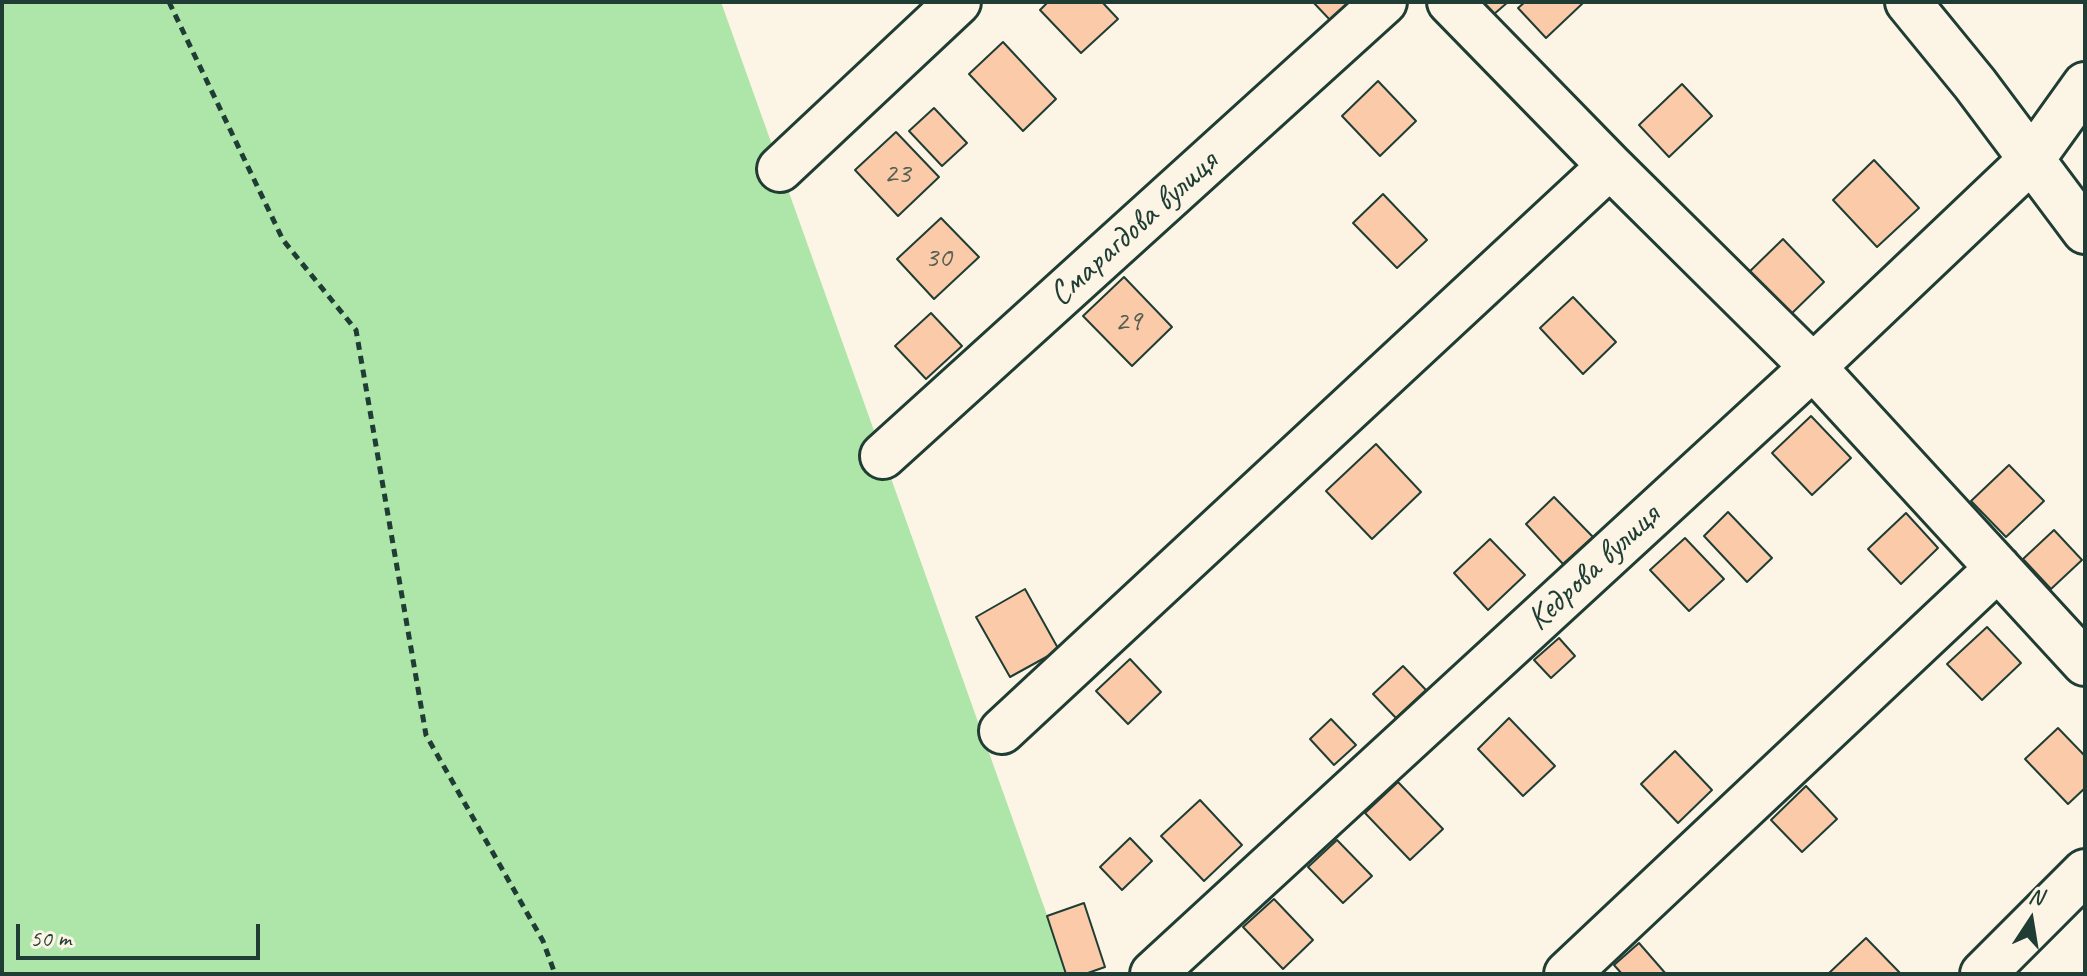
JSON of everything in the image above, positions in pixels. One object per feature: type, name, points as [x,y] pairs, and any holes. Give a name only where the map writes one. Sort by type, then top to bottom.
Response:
[{"type":"street","points":[[780,169],[958,2]]},
{"type":"street","name":"Смарагдова вулиця","points":[[883,456],[1384,2]]},
{"type":"street","points":[[1450,2],[1813,367],[2085,663]]},
{"type":"street","points":[[1908,2],[1943,43],[2085,231]]},
{"type":"street","name":"Кедрова вулиця","points":[[1153,974],[1813,367],[2032,159],[2085,85]]},
{"type":"street","points":[[1002,731],[1610,166]]},
{"type":"street","points":[[1567,974],[1998,568]]},
{"type":"street","points":[[1983,974],[2085,872]]},
{"type":"path","points":[[169,2],[283,240],[356,330],[426,735],[543,941],[555,974]]},
{"type":"green space","points":[[2,2],[721,2],[1068,974],[2,974]]},
{"type":"building","points":[[1048,2],[1102,2],[1118,19],[1081,53],[1040,10]]},
{"type":"building","points":[[1313,2],[1351,2],[1331,21]]},
{"type":"building","points":[[1481,2],[1508,2],[1493,15]]},
{"type":"building","points":[[1525,2],[1583,3],[1546,38],[1518,8]]},
{"type":"building","points":[[1003,42],[1056,99],[1023,131],[969,74]]},
{"type":"building","points":[[1378,81],[1416,121],[1380,156],[1342,116]]},
{"type":"building","points":[[1682,84],[1712,116],[1669,157],[1639,125]]},
{"type":"building","points":[[934,108],[967,143],[942,166],[909,131]]},
{"type":"building","points":[[896,132],[939,177],[898,216],[855,170]]},
{"type":"building","points":[[1874,160],[1919,208],[1877,247],[1833,200]]},
{"type":"building","points":[[1383,194],[1427,240],[1397,268],[1353,223]]},
{"type":"building","points":[[941,218],[979,257],[934,299],[897,259]]},
{"type":"building","points":[[1783,239],[1824,282],[1786,319],[1745,276]]},
{"type":"building","points":[[1124,277],[1172,327],[1132,366],[1083,316]]},
{"type":"building","points":[[1573,297],[1616,342],[1583,374],[1540,328]]},
{"type":"building","points":[[931,313],[962,346],[926,379],[895,346]]},
{"type":"building","points":[[1811,416],[1851,458],[1812,495],[1772,453]]},
{"type":"building","points":[[1376,444],[1421,492],[1372,539],[1326,491]]},
{"type":"building","points":[[2009,465],[2044,501],[2006,537],[1971,501]]},
{"type":"building","points":[[1554,497],[1593,537],[1563,564],[1526,524]]},
{"type":"building","points":[[1728,512],[1772,558],[1747,582],[1704,536]]},
{"type":"building","points":[[1906,513],[1938,548],[1901,584],[1868,549]]},
{"type":"building","points":[[2054,530],[2082,560],[2051,589],[2023,559]]},
{"type":"building","points":[[1685,538],[1724,579],[1689,611],[1650,570]]},
{"type":"building","points":[[1490,539],[1525,575],[1488,610],[1454,573]]},
{"type":"building","points":[[1025,589],[1059,650],[1010,677],[976,617]]},
{"type":"building","points":[[1987,627],[2021,663],[1982,700],[1947,664]]},
{"type":"building","points":[[1559,638],[1575,656],[1551,678],[1534,660]]},
{"type":"building","points":[[1130,659],[1161,692],[1128,724],[1096,691]]},
{"type":"building","points":[[1403,666],[1426,690],[1396,718],[1373,694]]},
{"type":"building","points":[[1509,718],[1555,766],[1523,796],[1478,749]]},
{"type":"building","points":[[1331,719],[1356,745],[1334,765],[1310,739]]},
{"type":"building","points":[[2058,728],[2085,756],[2085,788],[2068,804],[2025,759]]},
{"type":"building","points":[[1675,751],[1712,790],[1678,823],[1641,784]]},
{"type":"building","points":[[1398,782],[1443,829],[1410,860],[1365,813]]},
{"type":"building","points":[[1806,786],[1837,819],[1802,852],[1771,820]]},
{"type":"building","points":[[1200,800],[1242,845],[1204,881],[1161,836]]},
{"type":"building","points":[[1130,838],[1152,861],[1122,890],[1100,867]]},
{"type":"building","points":[[1337,840],[1372,876],[1343,903],[1308,867]]},
{"type":"building","points":[[1274,899],[1313,940],[1283,969],[1243,927]]},
{"type":"building","points":[[1084,903],[1105,967],[1085,974],[1066,974],[1047,916]]},
{"type":"building","points":[[1866,938],[1901,974],[1828,974]]},
{"type":"building","points":[[1639,943],[1666,974],[1622,974],[1614,965]]}]
